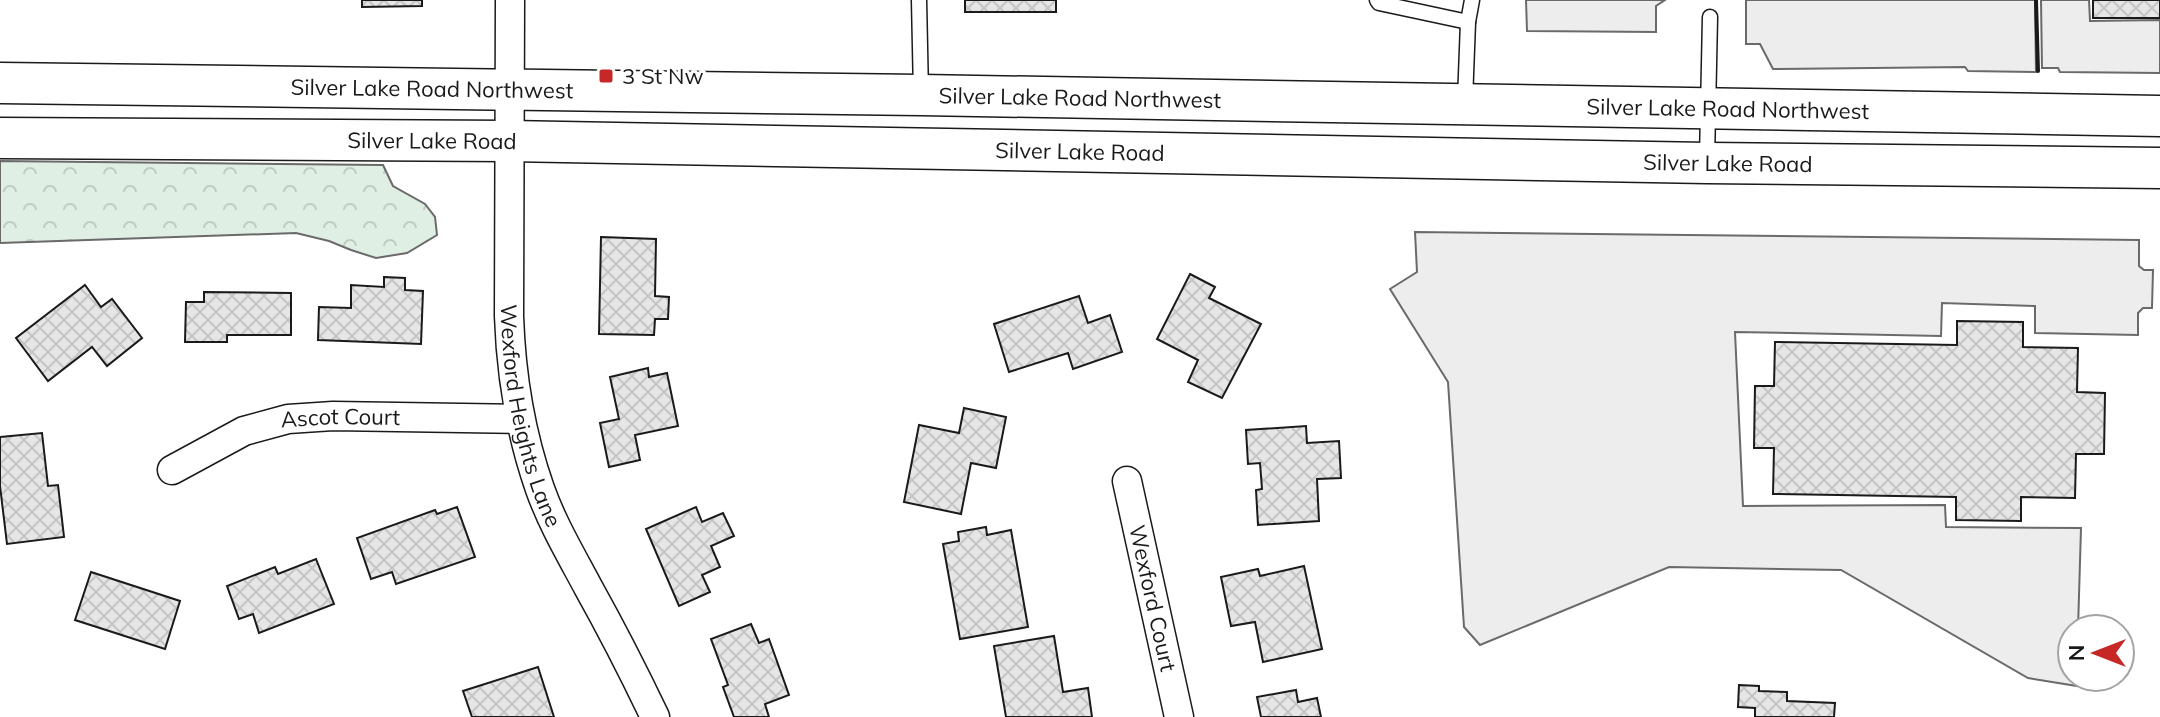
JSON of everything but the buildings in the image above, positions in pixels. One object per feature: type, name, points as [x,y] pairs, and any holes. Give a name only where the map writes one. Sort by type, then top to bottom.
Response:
[{"type":"main road","name":"Silver Lake Road Northwest","points":[[0,83],[2160,116]]},
{"type":"main road","name":"Silver Lake Road","points":[[0,138],[509,141],[1707,163],[2160,168]]},
{"type":"street","name":"Wexford Heights Lane","points":[[510,0],[510,344],[519,419],[540,490],[655,717]]},
{"type":"street","name":"Ascot Court","points":[[172,470],[244,431],[288,419],[333,416],[519,419]]},
{"type":"street","name":"Wexford Court","points":[[1127,481],[1179,717]]},
{"type":"lane","points":[[919,0],[921,95]]},
{"type":"lane","points":[[1377,0],[1379,3],[1468,22]]},
{"type":"lane","points":[[1465,105],[1468,22],[1472,0]]},
{"type":"lane","points":[[1707,163],[1710,17]]},
{"type":"green space","points":[[0,161],[383,165],[393,186],[425,204],[435,217],[437,235],[407,253],[376,258],[296,233],[0,243]]},
{"type":"shaded area","points":[[1526,0],[1665,0],[1656,6],[1656,32],[1527,31]]},
{"type":"shaded area","points":[[1746,0],[2035,0],[2036,72],[1968,71],[1965,67],[1773,69],[1760,44],[1746,44]]},
{"type":"shaded area","points":[[2041,0],[2089,0],[2090,21],[2160,20],[2160,73],[2060,72],[2058,68],[2042,68]]},
{"type":"shaded area","points":[[1415,232],[2139,240],[2139,266],[2144,270],[2153,270],[2152,308],[2143,308],[2138,313],[2138,335],[2035,333],[2035,306],[1942,303],[1941,336],[1735,332],[1743,506],[1945,505],[1946,527],[2081,528],[2078,613],[2056,613],[2056,683],[2028,678],[1841,570],[1669,567],[1480,645],[1464,627],[1448,382],[1390,289],[1417,272]]},
{"type":"wall","points":[[2036,0],[2038,71]]},
{"type":"place","name":"3 St Nw","points":[[606,76]]}]
